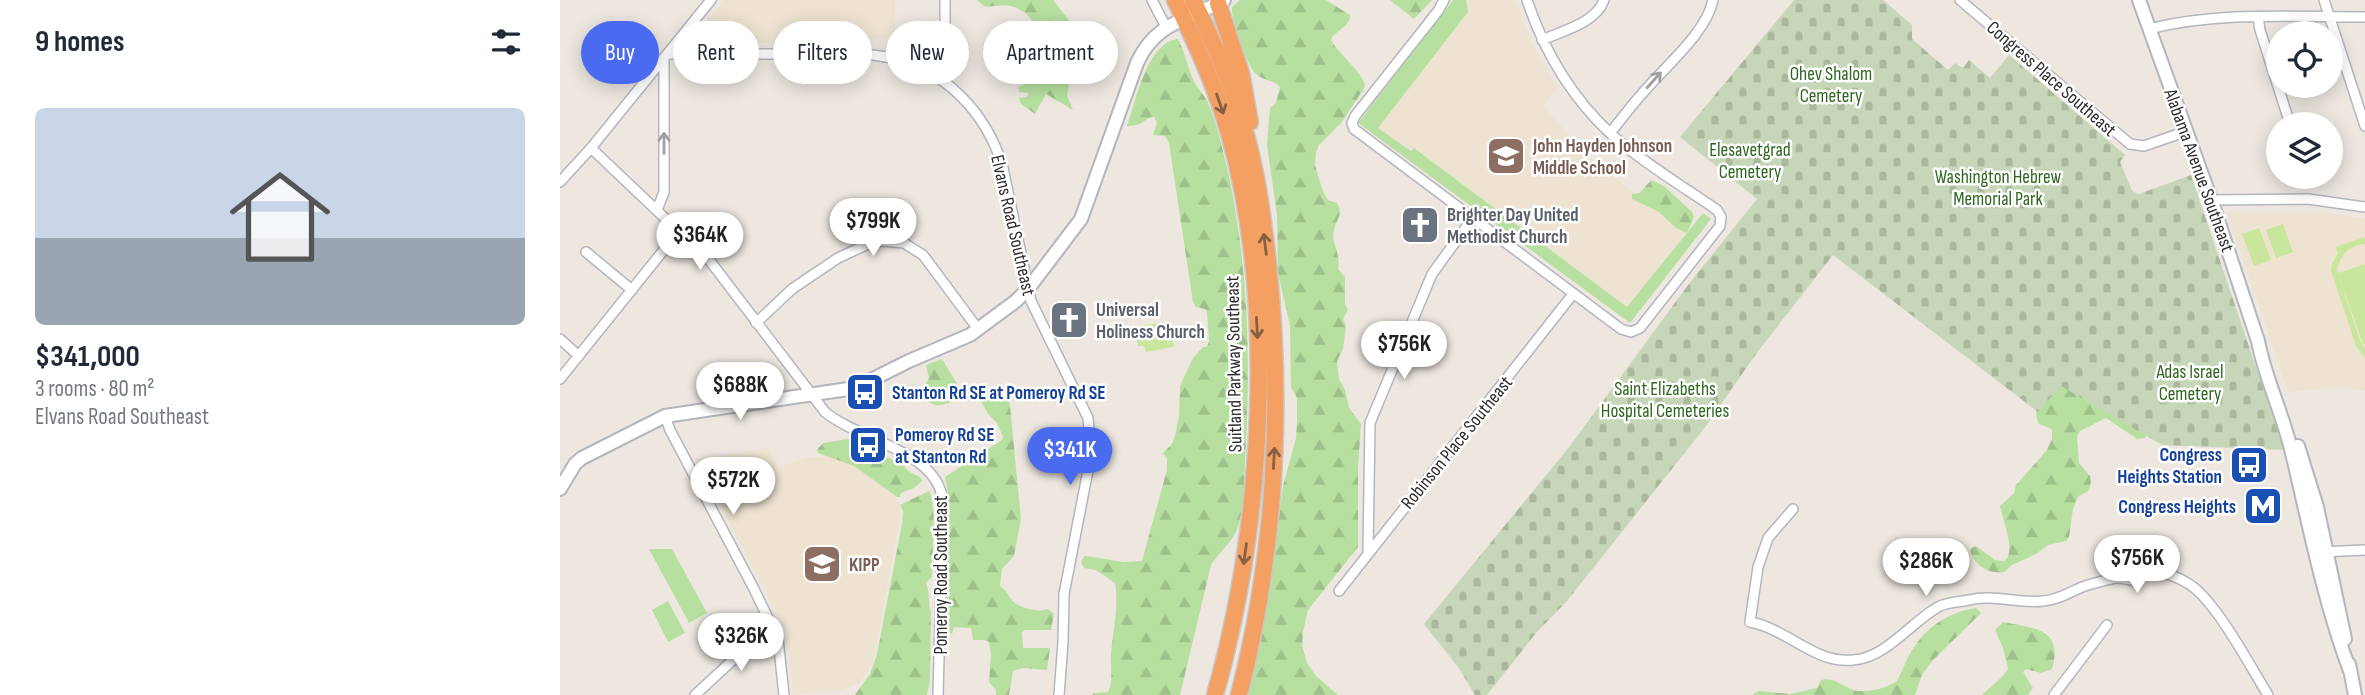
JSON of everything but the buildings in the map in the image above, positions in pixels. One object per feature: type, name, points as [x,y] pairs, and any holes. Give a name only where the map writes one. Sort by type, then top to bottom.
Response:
[{"type":"highway","name":"Suitland Parkway Southeast","points":[[1175,0],[1192,10],[1232,91],[1244,127],[1256,177],[1271,298],[1275,435],[1263,573],[1239,695]]},
{"type":"highway","points":[[1221,2],[1247,97],[1256,177]]},
{"type":"highway","name":"Suitland Parkway Southeast","points":[[1192,10],[1235,157],[1251,254],[1257,330],[1257,422],[1252,500],[1239,594],[1216,695]]},
{"type":"street","points":[[560,182],[591,148],[711,0]]},
{"type":"street","points":[[945,0],[945,21]]},
{"type":"street","points":[[1152,0],[1166,27]]},
{"type":"street","points":[[1444,0],[1355,116],[1352,126],[1356,132],[1573,294],[1621,329],[1631,332],[1640,328],[1720,226],[1721,219],[1717,210],[1610,133],[1571,88],[1551,59],[1527,0]]},
{"type":"street","points":[[1542,40],[1580,24],[1601,7],[1604,0]]},
{"type":"street","points":[[1610,133],[1697,32],[1707,18],[1713,0]]},
{"type":"street","name":"Congress Place Southeast","points":[[1961,0],[2130,145],[2144,146],[2187,131]]},
{"type":"street","name":"Alabama Avenue Southeast","points":[[2139,0],[2306,471],[2321,552],[2345,638],[2355,695]]},
{"type":"street","points":[[2324,0],[2365,126]]},
{"type":"street","points":[[560,489],[575,464],[582,458],[665,416],[855,388],[916,358],[960,341],[978,329],[1028,289],[1081,219],[1137,63],[1149,42],[1192,10],[1221,2]]},
{"type":"street","points":[[2258,17],[2286,112]]},
{"type":"street","points":[[2150,29],[2208,19],[2365,17]]},
{"type":"street","name":"Elvans Road Southeast","points":[[666,56],[866,54],[886,57]]},
{"type":"street","points":[[657,210],[664,192],[666,56]]},
{"type":"street","name":"Elvans Road Southeast","points":[[948,84],[971,106],[995,144],[1003,168],[1031,301],[1088,418],[1091,455],[1064,594],[1059,695]]},
{"type":"street","name":"Pomeroy Road Southeast","points":[[591,148],[710,261],[825,412],[838,422],[923,465],[934,475],[943,503],[938,695]]},
{"type":"street","points":[[2211,200],[2305,199],[2365,207]]},
{"type":"street","points":[[1368,551],[1370,423],[1432,274],[1472,219]]},
{"type":"street","points":[[560,379],[679,232]]},
{"type":"street","points":[[756,323],[792,289],[838,258],[883,240],[904,243],[923,254],[978,329]]},
{"type":"street","points":[[586,252],[632,290]]},
{"type":"street","name":"Robinson Place Southeast","points":[[1339,591],[1573,294]]},
{"type":"street","points":[[560,339],[579,356]]},
{"type":"street","points":[[665,416],[773,627],[779,643],[784,695]]},
{"type":"street","points":[[1793,509],[1768,538],[1758,568],[1750,622],[1780,632],[1831,660],[1853,660],[1872,656],[1940,606],[1973,598],[2040,602],[2056,600],[2087,585],[2119,578],[2128,582],[2137,579],[2146,570],[2170,575],[2189,584],[2210,604],[2268,695]]},
{"type":"street","points":[[2321,552],[2365,550]]},
{"type":"street","points":[[2054,695],[2107,625]]},
{"type":"street","points":[[695,695],[761,634],[773,627]]},
{"type":"shaded area","points":[[723,0],[895,0],[895,21],[886,21],[886,38],[872,39],[872,21],[773,21],[773,43],[759,43],[759,21],[707,21]]},
{"type":"shaded area","name":"John Hayden Johnson Middle School","points":[[1466,0],[1515,0],[1534,48],[1558,88],[1543,106],[1592,160],[1687,233],[1628,307],[1415,148],[1412,151],[1378,128],[1468,12]]},
{"type":"shaded area","points":[[2227,212],[2321,212],[2365,219],[2365,391],[2342,387],[2288,392]]},
{"type":"shaded area","name":"KIPP","points":[[768,448],[778,468],[807,457],[835,457],[850,463],[897,498],[901,512],[874,658],[858,684],[842,690],[793,694],[787,632],[696,460]]},
{"type":"green space","points":[[977,0],[1053,0],[1069,21],[1033,21],[1014,7],[985,7]]},
{"type":"green space","points":[[1240,0],[1326,0],[1350,15],[1348,23],[1331,40],[1361,76],[1365,87],[1341,123],[1319,145],[1315,165],[1323,192],[1328,200],[1337,203],[1340,211],[1333,239],[1338,269],[1345,277],[1345,304],[1348,310],[1343,319],[1346,326],[1343,349],[1337,361],[1339,379],[1349,408],[1361,424],[1358,547],[1308,610],[1303,632],[1302,645],[1307,663],[1316,676],[1338,695],[1248,695],[1273,566],[1283,486],[1296,438],[1297,398],[1291,387],[1290,326],[1278,273],[1277,215],[1267,145],[1270,108],[1276,103],[1280,87],[1256,74],[1248,62],[1232,12],[1232,7]]},
{"type":"green space","points":[[1390,0],[1432,0],[1414,19]]},
{"type":"green space","points":[[1453,0],[1466,0],[1468,12],[1378,128],[1411,151],[1414,148],[1627,307],[1703,213],[1711,219],[1630,323],[1358,123]]},
{"type":"green space","points":[[1794,0],[1883,0],[1912,25],[1912,39],[1948,70],[1955,63],[1963,68],[1969,60],[1990,78],[2009,55],[2125,155],[2120,162],[2132,191],[2139,194],[2191,175],[2284,450],[2162,445],[2061,386],[2038,412],[1833,255],[1756,354],[1706,426],[1567,601],[1536,633],[1487,695],[1475,695],[1458,667],[1424,624],[1570,446],[1688,285],[1757,199],[1680,137]]},
{"type":"green space","points":[[1178,39],[1193,79],[1207,101],[1216,125],[1227,167],[1239,235],[1246,304],[1248,373],[1242,506],[1236,532],[1211,565],[1180,695],[1092,695],[1108,692],[1110,687],[1116,592],[1115,583],[1096,570],[1084,568],[1081,562],[1084,556],[1123,562],[1142,561],[1167,470],[1167,459],[1163,453],[1172,444],[1175,436],[1180,387],[1193,358],[1203,347],[1207,347],[1209,341],[1207,312],[1196,307],[1193,302],[1169,143],[1165,136],[1153,135],[1157,123],[1154,117],[1137,125],[1127,126],[1151,61],[1158,50]]},
{"type":"green space","points":[[1026,84],[1070,84],[1067,95],[1073,110],[1046,94],[1035,114],[1021,104],[1019,98],[1027,97],[1029,93],[1019,92],[1018,87]]},
{"type":"green space","points":[[1651,180],[1664,186],[1692,212],[1694,217],[1687,233],[1676,228],[1659,212],[1632,199],[1632,194],[1640,193]]},
{"type":"green space","points":[[2283,224],[2293,252],[2276,258],[2266,230]]},
{"type":"green space","points":[[2259,228],[2271,260],[2254,266],[2242,234]]},
{"type":"green space","points":[[2365,237],[2365,244],[2354,246],[2343,255],[2337,270],[2365,349],[2365,357],[2356,346],[2331,271],[2338,253],[2335,247]]},
{"type":"green space","points":[[2365,264],[2365,344],[2363,344],[2338,273]]},
{"type":"green space","points":[[1170,321],[1174,347],[1146,352],[1144,346],[1138,346],[1134,327]]},
{"type":"green space","points":[[942,359],[962,392],[983,387],[989,390],[993,397],[1009,396],[1021,519],[1014,556],[1002,569],[1000,586],[1018,605],[1033,610],[1048,609],[1054,614],[1051,630],[1022,632],[1023,648],[1050,648],[1047,670],[1023,668],[1013,671],[1009,695],[996,695],[996,690],[989,682],[989,642],[973,640],[971,628],[954,627],[952,634],[947,632],[949,499],[945,477],[1003,437],[976,392],[941,405],[933,404],[916,394],[916,390],[924,386],[929,378],[926,365]]},
{"type":"green space","points":[[2054,381],[2146,435],[2145,438],[2137,439],[2106,418],[2080,431],[2077,436],[2079,463],[2090,476],[2091,483],[2088,491],[2078,497],[2073,509],[2069,537],[2066,541],[2048,545],[2004,572],[1987,570],[1978,564],[1970,549],[1976,546],[1995,560],[2004,561],[2008,557],[2008,539],[2000,506],[2014,493],[2016,485],[2047,450],[2052,439],[2052,429],[2039,424],[2036,411],[2039,401]]},
{"type":"green space","points":[[848,439],[902,464],[922,481],[897,497],[854,466],[818,453],[817,450],[823,443]]},
{"type":"green space","points":[[929,491],[934,520],[932,577],[926,583],[931,612],[930,680],[927,695],[855,695],[870,674],[877,654],[902,524],[903,511],[900,505]]},
{"type":"green space","points":[[649,549],[672,549],[707,613],[689,623]]},
{"type":"green space","points":[[668,601],[685,633],[668,642],[652,610]]},
{"type":"green space","points":[[1976,608],[1981,613],[1932,661],[1922,675],[1915,695],[1752,695],[1759,691],[1790,694],[1817,688],[1821,680],[1826,679],[1858,691],[1888,686],[1897,681],[1920,638],[1950,616]]},
{"type":"green space","points":[[2003,622],[2043,632],[2054,645],[2052,669],[2041,673],[2026,669],[2023,672],[2033,688],[2028,695],[1982,695],[2008,669],[1995,630]]},
{"type":"place","name":"John Hayden Johnson Middle School","points":[[1506,156]]},
{"type":"place","name":"Brighter Day United Methodist Church","points":[[1420,225]]},
{"type":"place","name":"Universal Holiness Church","points":[[1069,320]]},
{"type":"place","name":"Stanton Rd SE at Pomeroy Rd SE","points":[[865,392]]},
{"type":"place","name":"Pomeroy Rd SE at Stanton Rd","points":[[868,445]]},
{"type":"place","name":"Congress Heights Station","points":[[2249,465]]},
{"type":"place","name":"Congress Heights","points":[[2263,506]]},
{"type":"place","name":"KIPP","points":[[822,564]]},
{"type":"park label","name":"Ohev Shalom Cemetery","points":[[1831,84]]},
{"type":"park label","name":"Elesavetgrad Cemetery","points":[[1750,160]]},
{"type":"park label","name":"Washington Hebrew Memorial Park","points":[[1998,187]]},
{"type":"park label","name":"Adas Israel Cemetery","points":[[2190,382]]},
{"type":"park label","name":"Saint Elizabeths Hospital Cemeteries","points":[[1665,399]]}]
